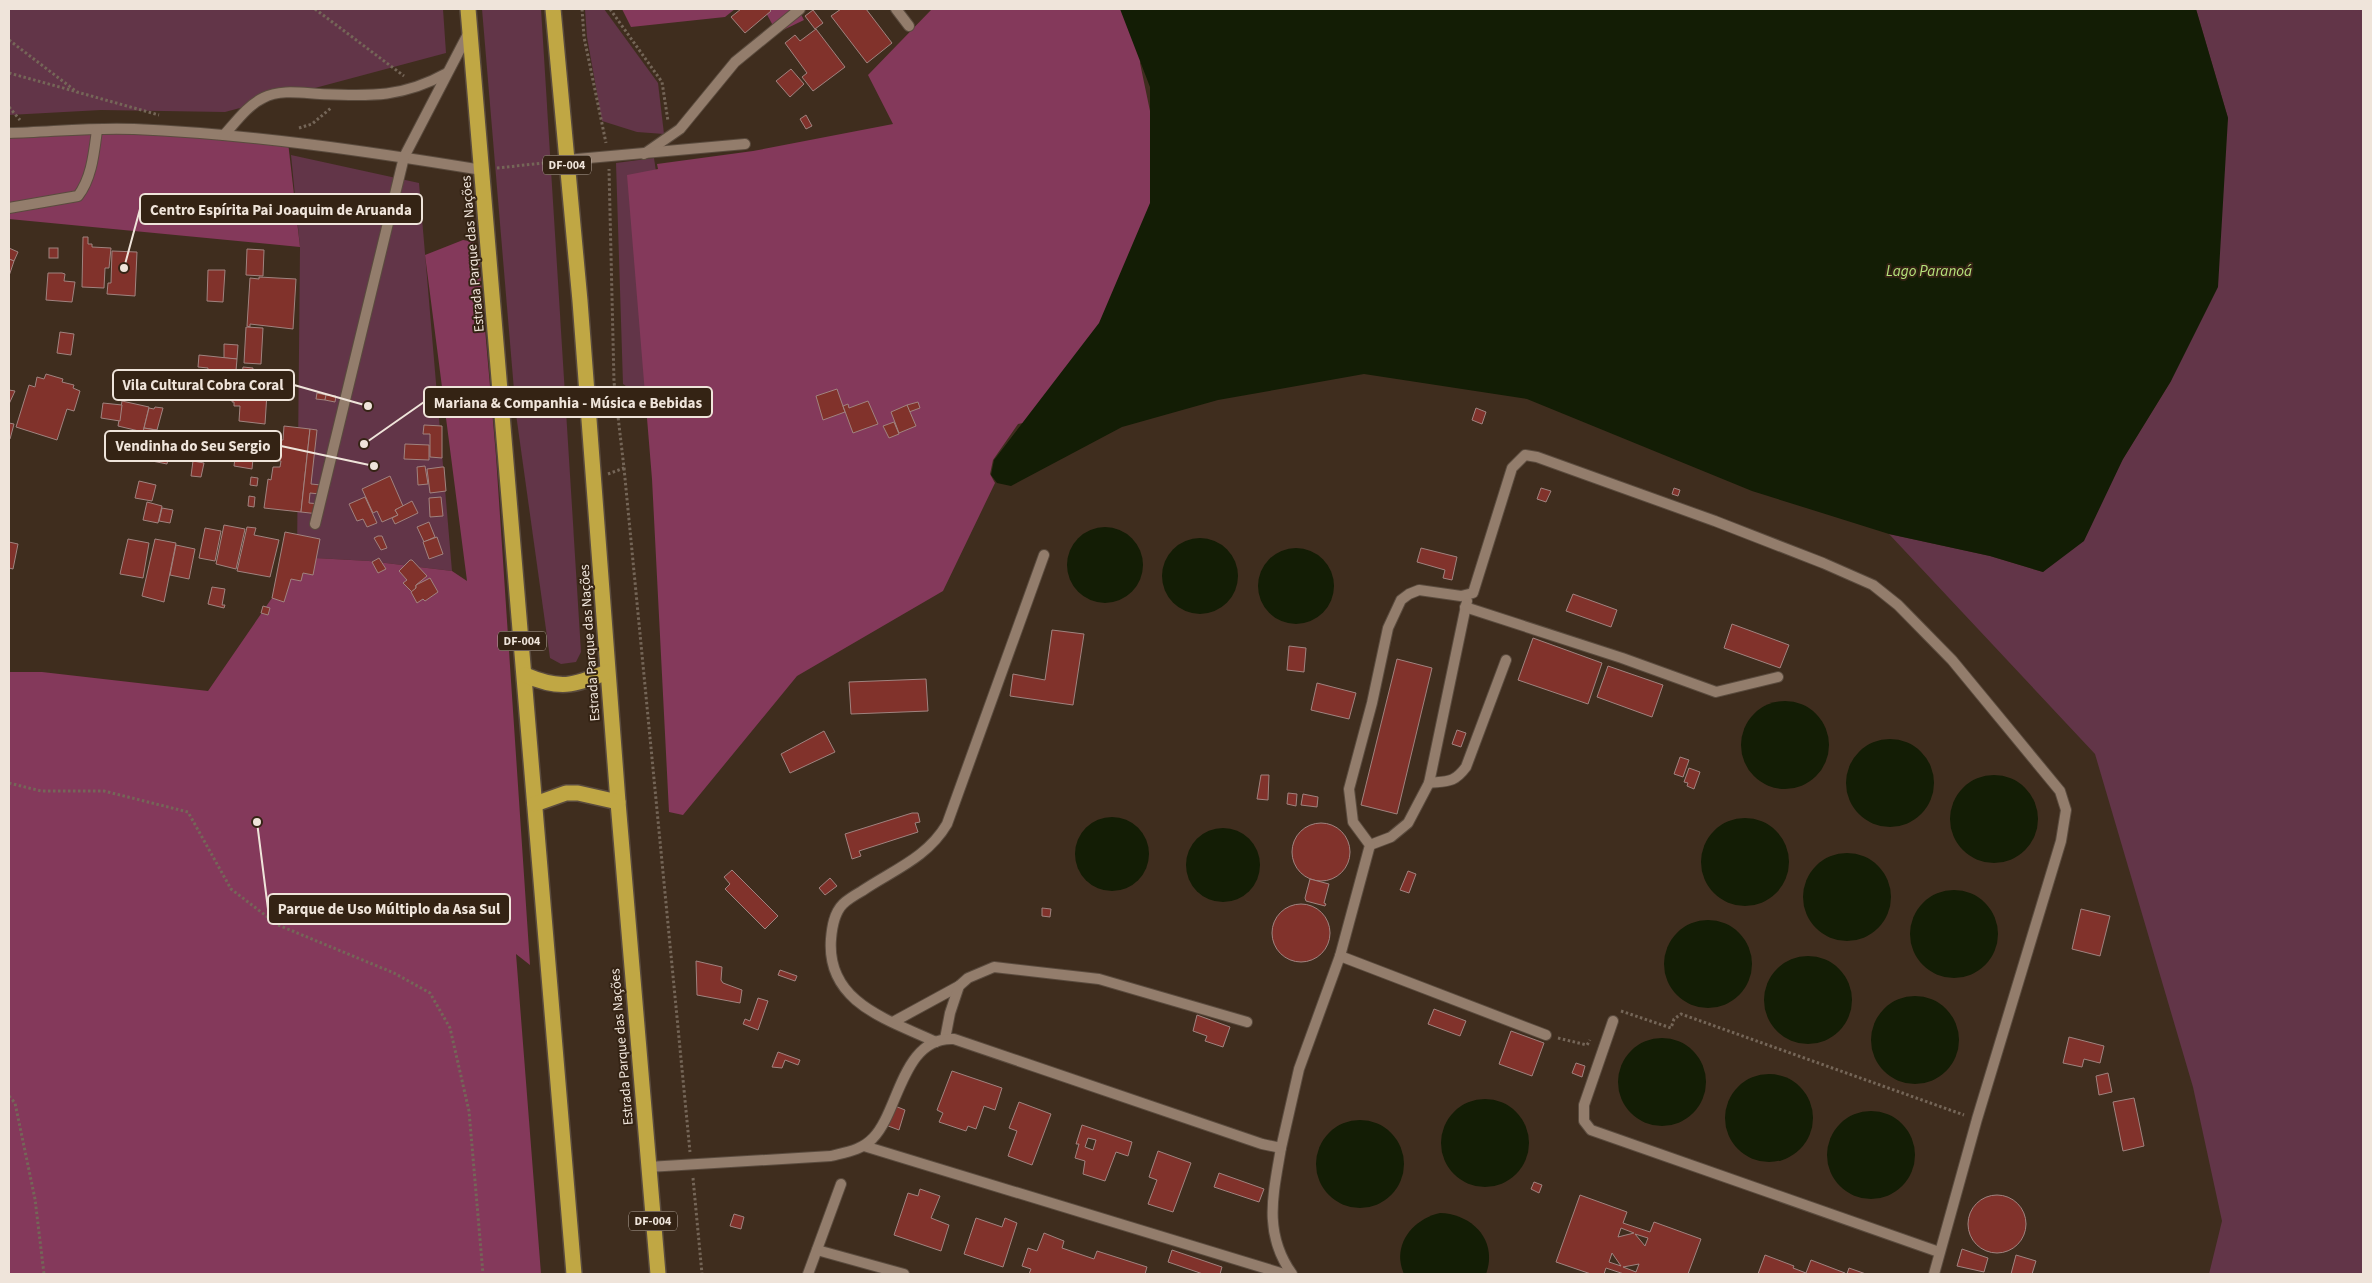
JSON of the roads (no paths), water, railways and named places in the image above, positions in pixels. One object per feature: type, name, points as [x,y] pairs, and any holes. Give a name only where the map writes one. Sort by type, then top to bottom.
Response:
[{"type":"highway","name":"Estrada Parque das Nações","points":[[468,9],[574,1274]]},
{"type":"highway","name":"Estrada Parque das Nações","points":[[552,9],[593,479],[658,1274]]},
{"type":"highway","points":[[525,675],[545,684],[564,686],[585,682],[608,672]]},
{"type":"highway","points":[[535,804],[566,793],[578,793],[618,802]]},
{"type":"lane","points":[[644,154],[680,129],[735,62],[800,9]]},
{"type":"lane","points":[[896,9],[909,26]]},
{"type":"lane","points":[[315,524],[404,157],[470,30]]},
{"type":"lane","points":[[224,135],[256,102],[270,95],[286,93],[389,94],[403,92],[447,73]]},
{"type":"lane","points":[[9,133],[131,129],[224,135],[335,146],[482,170]]},
{"type":"lane","points":[[9,208],[78,196],[92,163],[97,130]]},
{"type":"lane","points":[[566,160],[745,144]]},
{"type":"lane","points":[[1370,845],[1353,822],[1349,789],[1372,703],[1388,628],[1401,600],[1409,594],[1419,590],[1468,595],[1473,593],[1512,468],[1525,456],[1537,457],[1715,521],[1823,563],[1873,585],[1892,599],[1952,660],[2060,791],[2066,810],[2061,841],[1977,1119],[1934,1274]]},
{"type":"lane","points":[[1044,555],[947,824],[935,842],[913,861],[870,885],[843,904],[832,924],[830,950],[835,974],[840,982],[866,1009],[893,1022],[941,1040],[954,1040],[1256,1142],[1281,1148]]},
{"type":"lane","points":[[1370,845],[1391,837],[1408,823],[1429,783],[1468,595]]},
{"type":"lane","points":[[1465,607],[1622,658],[1716,692],[1778,677]]},
{"type":"lane","points":[[1429,783],[1450,781],[1458,777],[1466,767],[1506,660]]},
{"type":"lane","points":[[1292,1274],[1283,1262],[1272,1232],[1273,1200],[1281,1148],[1299,1069],[1340,956],[1370,845]]},
{"type":"lane","points":[[1340,956],[1546,1035]]},
{"type":"lane","points":[[893,1022],[959,986],[978,973],[994,967],[1100,979],[1247,1022]]},
{"type":"lane","points":[[648,1167],[832,1156],[864,1146],[879,1131],[901,1080],[911,1064],[941,1040],[959,986]]},
{"type":"lane","points":[[1613,1021],[1584,1105],[1584,1121],[1591,1130],[1939,1252]]},
{"type":"lane","points":[[864,1146],[1284,1274]]},
{"type":"lane","points":[[808,1274],[841,1184]]},
{"type":"lane","points":[[817,1250],[876,1270],[904,1274]]},
{"type":"water","name":"Lago Paranoá","points":[[1120,9],[2196,9],[2228,118],[2218,287],[2171,381],[2123,459],[2084,541],[2043,572],[1990,556],[1889,534],[1752,491],[1527,399],[1364,374],[1218,400],[1122,427],[1011,486],[997,483],[991,475],[994,460],[1099,323],[1150,203],[1150,87]]},
{"type":"water","points":[[1105,527],[1119,530],[1132,538],[1140,551],[1143,565],[1140,579],[1132,592],[1119,600],[1105,603],[1091,600],[1078,592],[1070,579],[1067,565],[1070,551],[1078,538],[1091,530]]},
{"type":"water","points":[[1200,538],[1214,541],[1227,549],[1235,562],[1238,576],[1235,590],[1227,603],[1214,611],[1200,614],[1186,611],[1173,603],[1165,590],[1162,576],[1165,562],[1173,549],[1186,541]]},
{"type":"water","points":[[1296,548],[1310,551],[1323,559],[1331,572],[1334,586],[1331,600],[1323,613],[1310,621],[1296,624],[1282,621],[1269,613],[1261,600],[1258,586],[1261,572],[1269,559],[1282,551]]},
{"type":"water","points":[[1785,701],[1802,704],[1810,708],[1822,720],[1826,728],[1829,745],[1826,762],[1822,770],[1810,782],[1802,786],[1785,789],[1768,786],[1760,782],[1748,770],[1744,762],[1741,745],[1744,728],[1748,720],[1760,708],[1768,704]]},
{"type":"water","points":[[1890,739],[1907,742],[1915,746],[1927,758],[1931,766],[1934,783],[1931,800],[1927,808],[1915,820],[1907,824],[1890,827],[1873,824],[1865,820],[1853,808],[1849,800],[1846,783],[1849,766],[1853,758],[1865,746],[1873,742]]},
{"type":"water","points":[[1994,775],[2011,778],[2019,782],[2031,794],[2035,802],[2038,819],[2035,836],[2031,844],[2019,856],[2011,860],[1994,863],[1977,860],[1969,856],[1957,844],[1953,836],[1950,819],[1953,802],[1957,794],[1969,782],[1977,778]]},
{"type":"water","points":[[1119,817],[1139,827],[1147,840],[1149,854],[1147,868],[1139,881],[1126,889],[1105,891],[1085,881],[1077,868],[1075,847],[1085,827],[1098,819]]},
{"type":"water","points":[[1745,818],[1762,821],[1770,825],[1782,837],[1786,845],[1789,862],[1786,879],[1782,887],[1770,899],[1762,903],[1745,906],[1728,903],[1720,899],[1708,887],[1704,879],[1701,862],[1704,845],[1708,837],[1720,825],[1728,821]]},
{"type":"water","points":[[1230,828],[1250,838],[1258,851],[1260,865],[1258,879],[1250,892],[1237,900],[1216,902],[1196,892],[1188,879],[1186,858],[1196,838],[1209,830]]},
{"type":"water","points":[[1847,853],[1864,856],[1872,860],[1884,872],[1888,880],[1891,897],[1888,914],[1884,922],[1872,934],[1864,938],[1847,941],[1830,938],[1822,934],[1810,922],[1806,914],[1803,897],[1806,880],[1810,872],[1822,860],[1830,856]]},
{"type":"water","points":[[1954,890],[1971,893],[1979,897],[1991,909],[1995,917],[1998,934],[1995,951],[1991,959],[1979,971],[1971,975],[1954,978],[1937,975],[1929,971],[1917,959],[1913,951],[1910,934],[1913,917],[1917,909],[1929,897],[1937,893]]},
{"type":"water","points":[[1708,920],[1725,923],[1733,927],[1745,939],[1749,947],[1752,964],[1749,981],[1745,989],[1733,1001],[1725,1005],[1708,1008],[1691,1005],[1683,1001],[1671,989],[1667,981],[1664,964],[1667,947],[1671,939],[1683,927],[1691,923]]},
{"type":"water","points":[[1808,956],[1825,959],[1833,963],[1845,975],[1849,983],[1852,1000],[1849,1017],[1845,1025],[1833,1037],[1825,1041],[1808,1044],[1791,1041],[1783,1037],[1771,1025],[1767,1017],[1764,1000],[1767,983],[1771,975],[1783,963],[1791,959]]},
{"type":"water","points":[[1915,996],[1932,999],[1940,1003],[1952,1015],[1956,1023],[1959,1040],[1956,1057],[1952,1065],[1940,1077],[1932,1081],[1915,1084],[1898,1081],[1890,1077],[1878,1065],[1874,1057],[1871,1040],[1874,1023],[1878,1015],[1890,1003],[1898,999]]},
{"type":"water","points":[[1662,1038],[1679,1041],[1687,1045],[1699,1057],[1703,1065],[1706,1082],[1703,1099],[1699,1107],[1687,1119],[1679,1123],[1662,1126],[1645,1123],[1637,1119],[1625,1107],[1621,1099],[1618,1082],[1621,1065],[1625,1057],[1637,1045],[1645,1041]]},
{"type":"water","points":[[1769,1074],[1786,1077],[1794,1081],[1806,1093],[1810,1101],[1813,1118],[1810,1135],[1806,1143],[1794,1155],[1786,1159],[1769,1162],[1752,1159],[1744,1155],[1732,1143],[1728,1135],[1725,1118],[1728,1101],[1732,1093],[1744,1081],[1752,1077]]},
{"type":"water","points":[[1485,1099],[1502,1102],[1510,1106],[1522,1118],[1526,1126],[1529,1143],[1526,1160],[1522,1168],[1510,1180],[1502,1184],[1485,1187],[1468,1184],[1460,1180],[1448,1168],[1444,1160],[1441,1143],[1444,1126],[1448,1118],[1460,1106],[1468,1102]]},
{"type":"water","points":[[1871,1111],[1888,1114],[1896,1118],[1908,1130],[1912,1138],[1915,1155],[1912,1172],[1908,1180],[1896,1192],[1888,1196],[1871,1199],[1854,1196],[1846,1192],[1834,1180],[1830,1172],[1827,1155],[1830,1138],[1834,1130],[1846,1118],[1854,1114]]},
{"type":"water","points":[[1360,1120],[1377,1123],[1385,1127],[1397,1139],[1401,1147],[1404,1164],[1401,1181],[1397,1189],[1385,1201],[1377,1205],[1360,1208],[1343,1205],[1335,1201],[1323,1189],[1319,1181],[1316,1164],[1319,1147],[1323,1139],[1335,1127],[1343,1123]]},
{"type":"water","points":[[1440,1213],[1463,1218],[1480,1232],[1489,1251],[1486,1274],[1404,1274],[1400,1253],[1407,1235],[1421,1221]]},
{"type":"place","name":"Centro Espírita Pai Joaquim de Aruanda","points":[[124,268]]},
{"type":"place","name":"Vila Cultural Cobra Coral","points":[[368,406]]},
{"type":"place","name":"Mariana & Companhia - Música e Bebidas","points":[[364,444]]},
{"type":"place","name":"Vendinha do Seu Sergio","points":[[374,466]]},
{"type":"place","name":"Parque de Uso Múltiplo da Asa Sul","points":[[257,822]]}]
